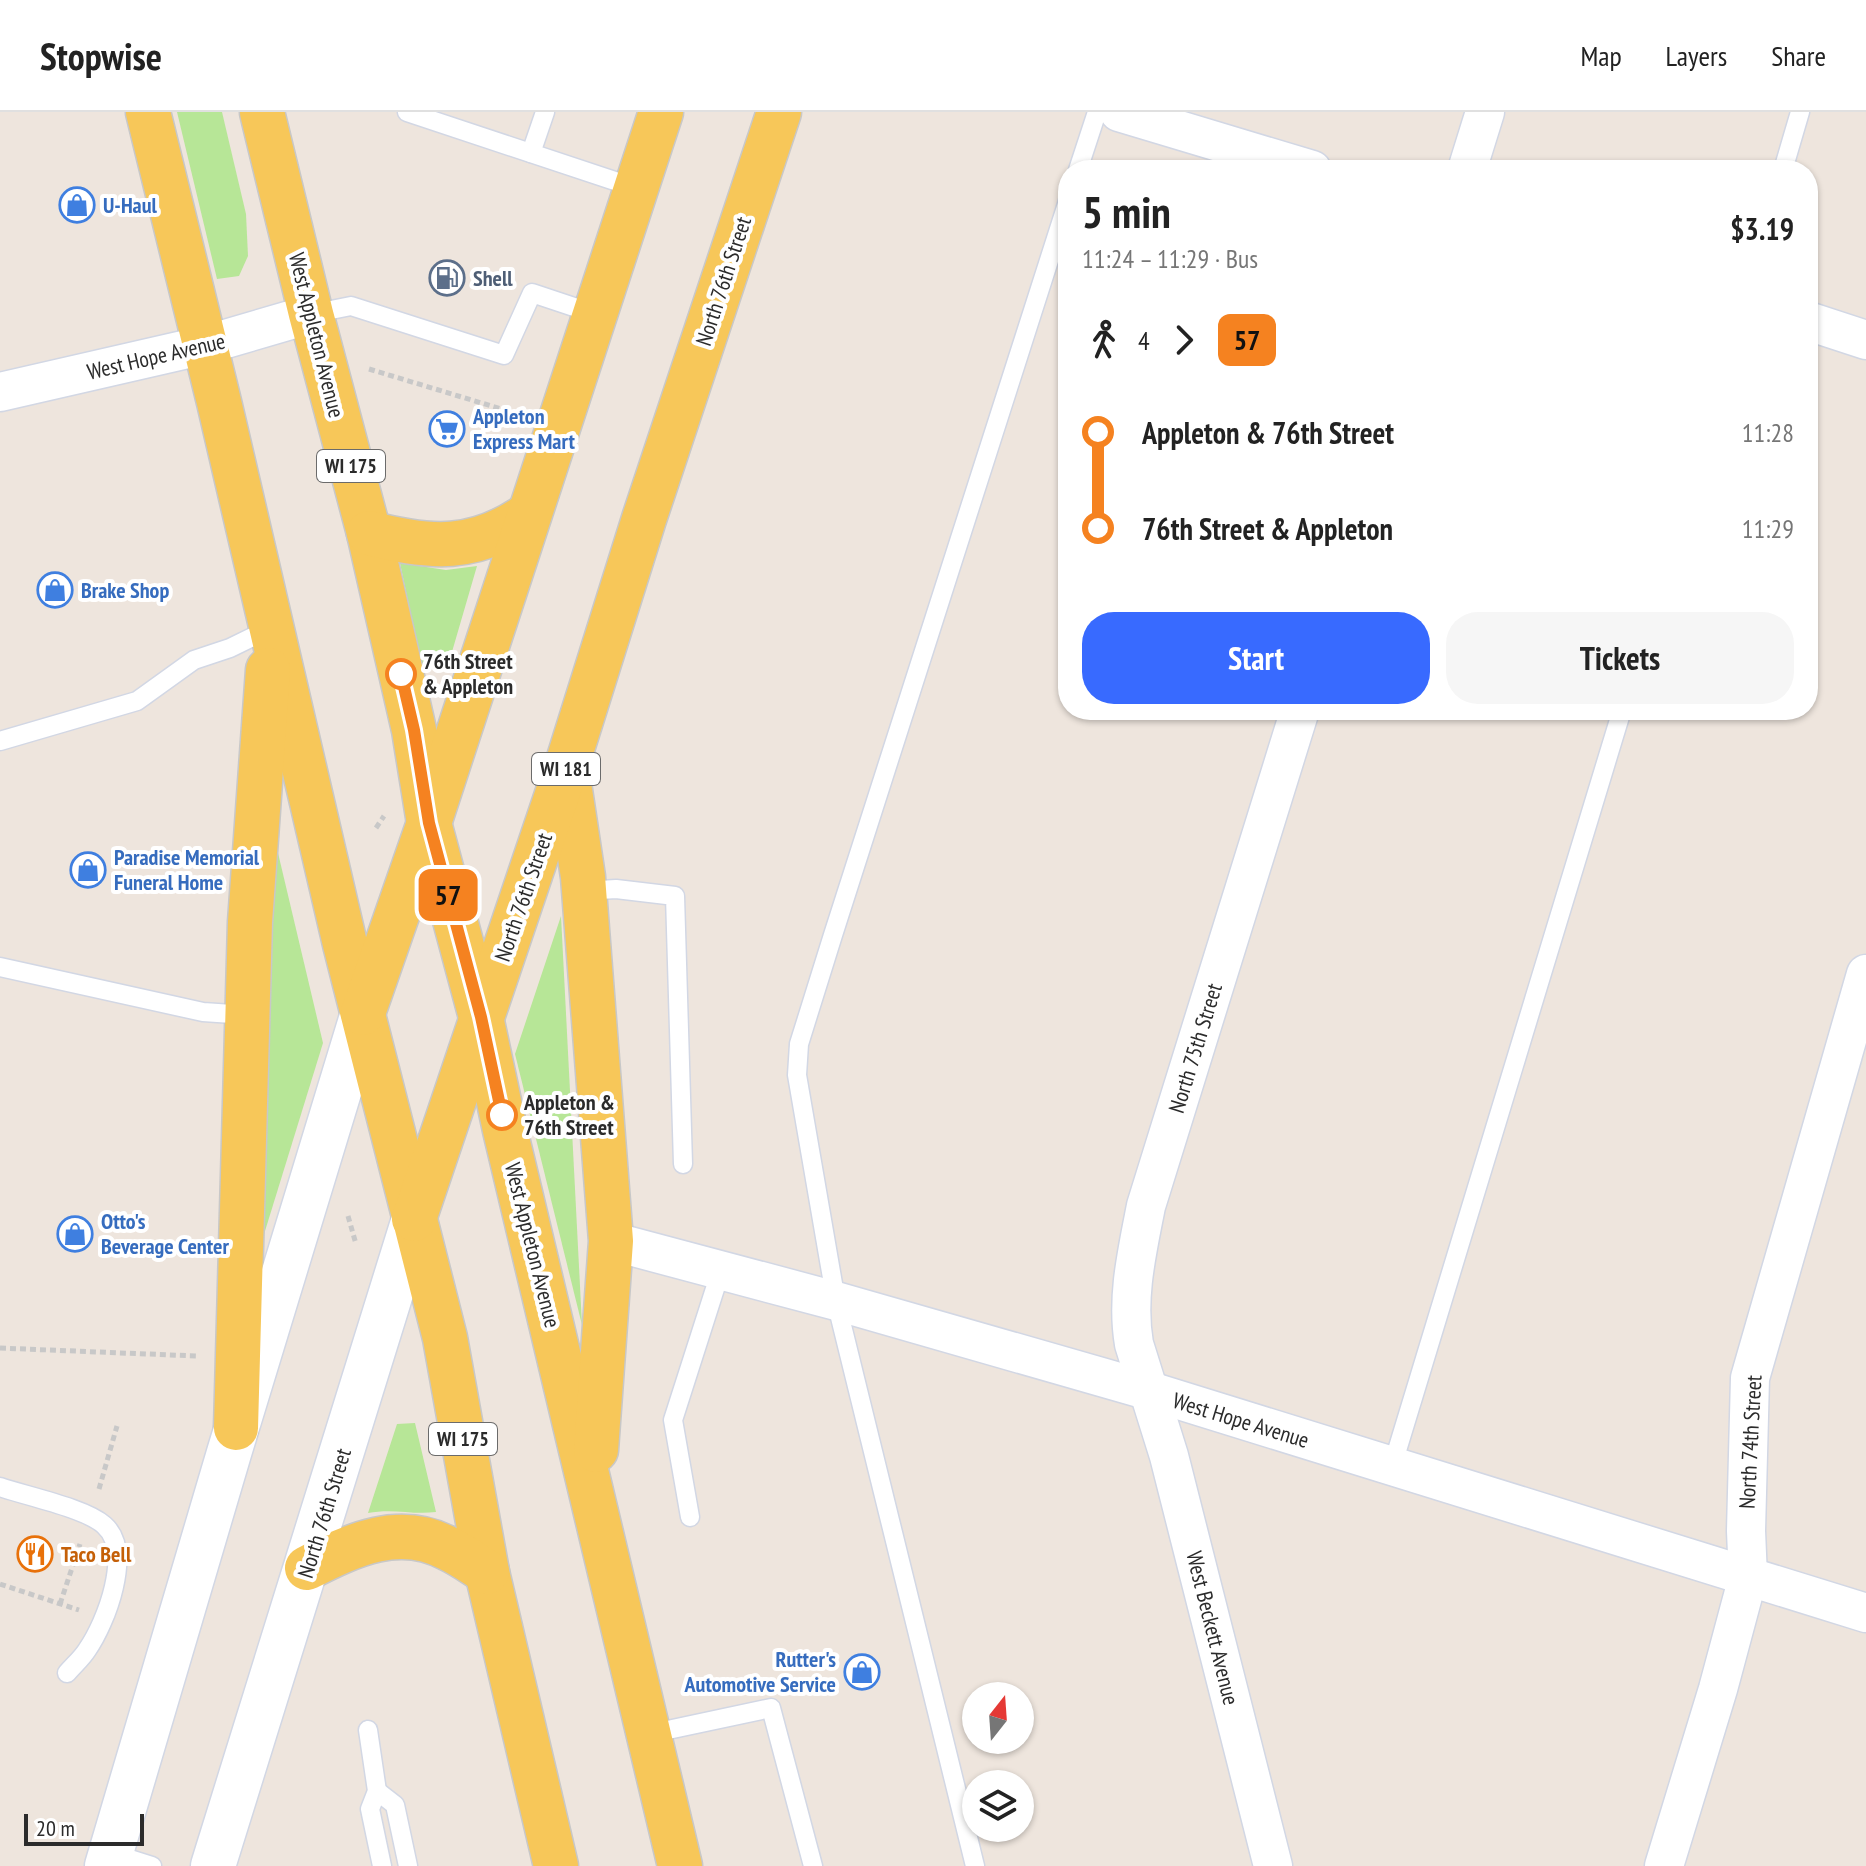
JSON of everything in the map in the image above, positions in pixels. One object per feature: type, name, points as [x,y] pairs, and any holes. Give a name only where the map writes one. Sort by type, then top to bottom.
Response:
[{"type":"main road","name":"WI 175","points":[[148,112],[363,1013],[445,1338],[487,1572],[556,1866]]},
{"type":"main road","points":[[109,1860],[236,1428],[363,1013],[429,823],[661,112]]},
{"type":"main road","name":"North 76th Street","points":[[213,1866],[414,1219],[566,768],[644,519],[779,112]]},
{"type":"main road","name":"West Appleton Avenue","points":[[265,113],[311,314],[369,533],[414,730],[429,823],[481,1017],[677,1865]]},
{"type":"main road","points":[[369,533],[423,545],[454,544],[505,531],[529,514]]},
{"type":"main road","points":[[236,1428],[250,922],[271,628]]},
{"type":"main road","points":[[566,768],[584,891],[611,1241],[593,1492]]},
{"type":"main road","points":[[307,1568],[362,1542],[404,1536],[432,1541],[487,1572]]},
{"type":"street","points":[[1119,112],[1279,160]]},
{"type":"street","points":[[1470,160],[1485,112]]},
{"type":"street","name":"West Hope Avenue","points":[[0,392],[205,345],[311,314]]},
{"type":"street","points":[[1818,324],[1866,340]]},
{"type":"street","name":"North 75th Street","points":[[1150,1391],[1131,1326],[1133,1272],[1146,1206],[1297,720]]},
{"type":"street","name":"North 74th Street","points":[[1664,1866],[1718,1689],[1748,1577],[1746,1531],[1750,1378],[1866,974]]},
{"type":"street","name":"West Hope Avenue","points":[[611,1241],[836,1301],[1150,1391],[1866,1613]]},
{"type":"street","name":"West Beckett Avenue","points":[[1150,1391],[1273,1866]]},
{"type":"lane","points":[[407,112],[636,188]]},
{"type":"lane","points":[[531,153],[545,112]]},
{"type":"lane","points":[[1081,160],[1097,112]]},
{"type":"lane","points":[[1786,160],[1800,112]]},
{"type":"lane","points":[[975,1866],[836,1301],[797,1075],[799,1044],[1058,232]]},
{"type":"lane","points":[[311,314],[351,306],[504,355],[532,293],[595,314]]},
{"type":"lane","points":[[0,741],[137,701],[194,660],[230,648],[271,628]]},
{"type":"lane","points":[[1392,1467],[1619,720]]},
{"type":"lane","points":[[584,891],[616,889],[675,896],[683,1164]]},
{"type":"lane","points":[[0,967],[203,1012],[247,1015]]},
{"type":"lane","points":[[690,1517],[673,1420],[721,1270]]},
{"type":"lane","points":[[0,1487],[90,1516],[105,1526],[115,1543],[118,1570],[103,1617],[89,1648],[67,1673]]},
{"type":"lane","points":[[649,1734],[771,1708],[813,1866]]},
{"type":"lane","points":[[368,1730],[377,1791],[370,1809],[382,1866]]},
{"type":"lane","points":[[377,1791],[395,1805],[408,1866]]},
{"type":"lane","points":[[109,1860],[152,1866]]},
{"type":"path","points":[[366,368],[518,414]]},
{"type":"path","points":[[376,828],[387,813]]},
{"type":"path","points":[[348,1216],[356,1244]]},
{"type":"path","points":[[0,1348],[201,1356]]},
{"type":"path","points":[[100,1488],[117,1426]]},
{"type":"path","points":[[0,1584],[103,1617]]},
{"type":"green space","points":[[177,112],[222,112],[246,214],[248,256],[239,276],[217,279]]},
{"type":"green space","points":[[400,563],[446,570],[477,566],[447,669],[422,667]]},
{"type":"green space","points":[[274,836],[323,1043],[261,1244]]},
{"type":"green space","points":[[561,916],[582,1325],[515,1054]]},
{"type":"green space","points":[[415,1423],[436,1512],[368,1513],[397,1424]]},
{"type":"bus line","name":"57","points":[[401,674],[414,730],[429,823],[481,1017],[502,1115]]},
{"type":"place","name":"U-Haul","points":[[77,205]]},
{"type":"place","name":"Shell","points":[[447,278]]},
{"type":"place","name":"Appleton Express Mart","points":[[447,429]]},
{"type":"place","name":"Brake Shop","points":[[55,590]]},
{"type":"place","name":"76th Street & Appleton","points":[[401,674]]},
{"type":"place","name":"Paradise Memorial Funeral Home","points":[[88,870]]},
{"type":"place","name":"Appleton & 76th Street","points":[[502,1115]]},
{"type":"place","name":"Otto's Beverage Center","points":[[75,1234]]},
{"type":"place","name":"Taco Bell","points":[[35,1554]]},
{"type":"place","name":"Rutter's Automotive Service","points":[[862,1672]]}]
